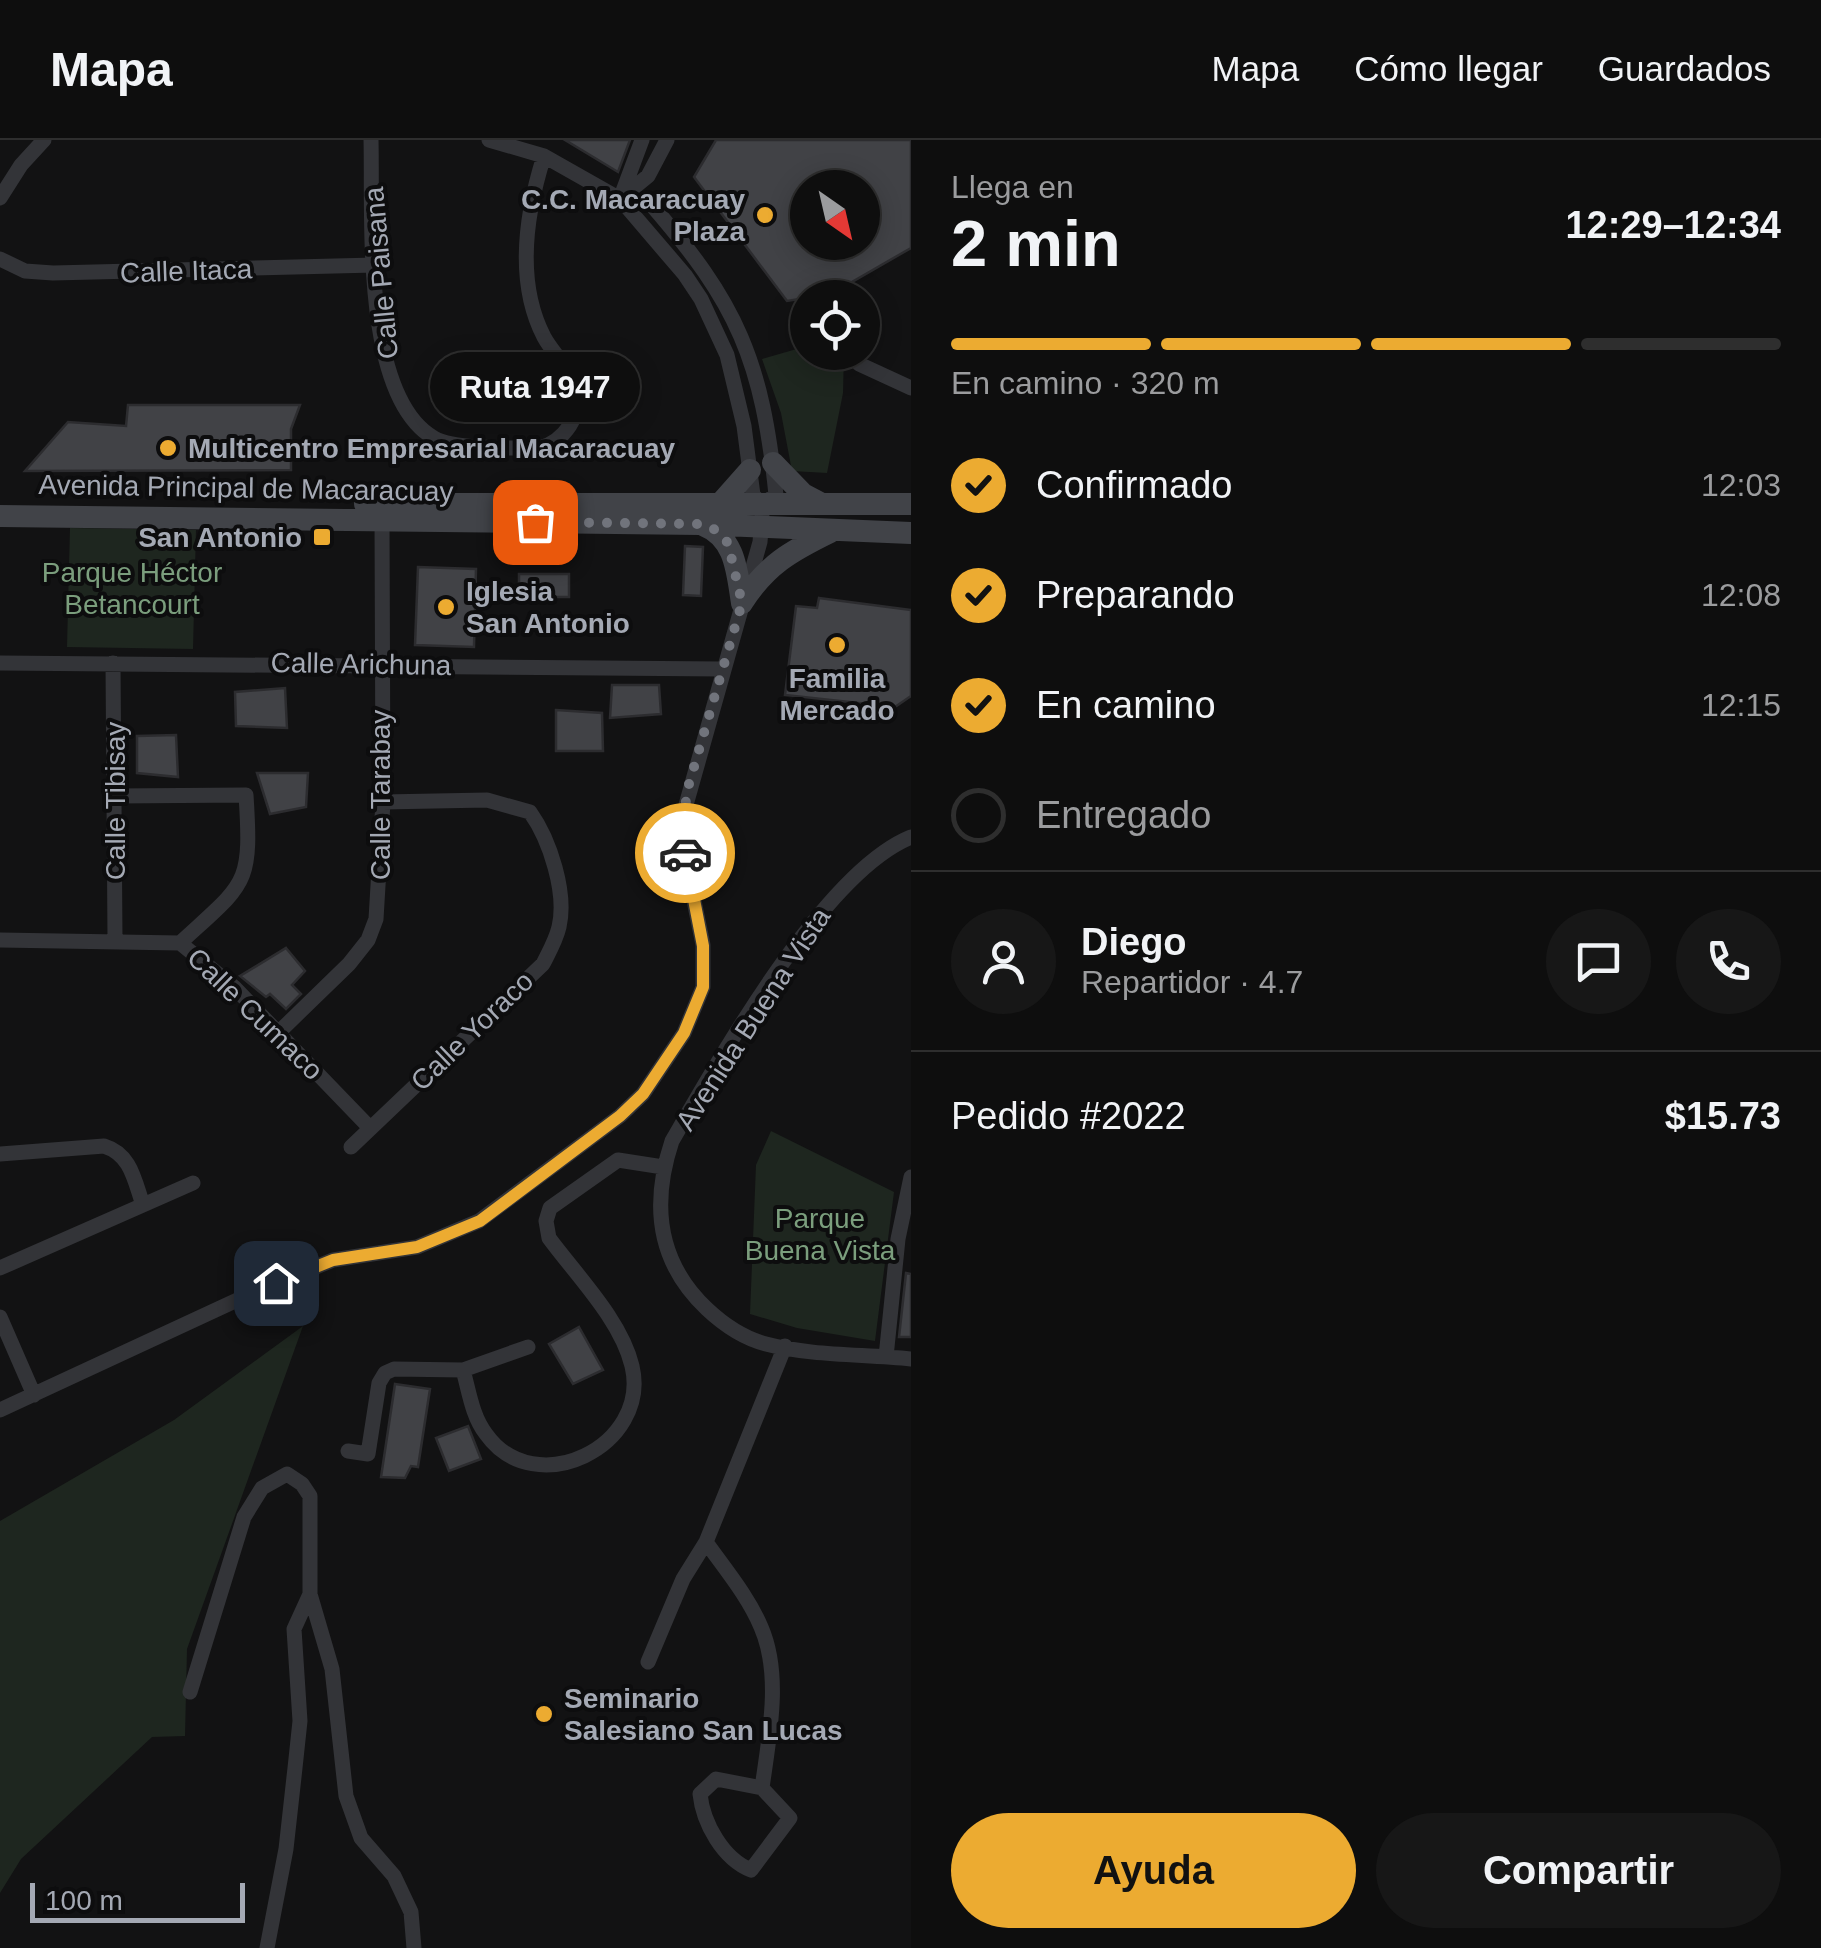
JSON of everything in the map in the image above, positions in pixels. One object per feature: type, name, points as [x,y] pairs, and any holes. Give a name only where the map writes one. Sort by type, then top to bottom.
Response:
[{"type":"street","points":[[0,198],[21,165],[44,140]]},
{"type":"street","name":"Calle Paisana","points":[[370,140],[375,266],[389,370],[410,420],[438,441],[512,448],[555,443],[567,430],[577,409],[576,387],[542,334],[530,284],[527,229],[544,156]]},
{"type":"street","points":[[489,140],[544,156],[620,199],[685,275],[727,355],[739,403],[752,495],[762,516]]},
{"type":"street","points":[[620,199],[642,140]]},
{"type":"street","points":[[620,199],[648,176],[667,140]]},
{"type":"street","points":[[0,1410],[333,1260],[417,1247],[480,1221],[620,1116],[643,1094],[684,1033],[703,987],[703,946],[686,866],[684,812],[762,516],[776,494],[752,361],[724,298],[692,252],[649,202],[620,199]]},
{"type":"street","name":"Calle Itaca","points":[[0,260],[25,271],[53,273],[375,266]]},
{"type":"street","points":[[872,370],[911,388]]},
{"type":"street","points":[[773,463],[804,494],[822,504]]},
{"type":"street","points":[[719,506],[750,470]]},
{"type":"street","name":"Avenida Principal de Macaracuay","points":[[0,502],[719,506],[834,530],[911,533]]},
{"type":"street","name":"Avenida Principal de Macaracuay","points":[[0,516],[700,524],[822,504],[911,504]]},
{"type":"street","name":"Calle Tarabay","points":[[280,1032],[368,940],[380,897],[382,520]]},
{"type":"street","points":[[700,524],[716,530],[728,543],[742,603]]},
{"type":"street","points":[[742,603],[769,566],[796,547],[834,530]]},
{"type":"street","name":"Calle Arichuna","points":[[0,663],[722,669]]},
{"type":"street","name":"Calle Tibisay","points":[[113,663],[115,940]]},
{"type":"street","points":[[116,796],[246,795],[250,849],[245,876],[223,903],[180,943]]},
{"type":"street","name":"Calle Yoraco","points":[[351,1147],[542,964],[559,928],[561,914],[546,845],[530,812],[487,800],[383,802]]},
{"type":"street","name":"Avenida Buena Vista","points":[[911,836],[897,842],[844,885],[808,927],[672,1141],[663,1167],[659,1219],[673,1266],[699,1302],[734,1330],[766,1344],[911,1359]]},
{"type":"street","name":"Calle Cumaco","points":[[0,940],[180,943],[234,987],[370,1128]]},
{"type":"street","points":[[0,1154],[104,1146],[119,1151],[128,1163],[142,1202]]},
{"type":"street","points":[[463,1370],[484,1433],[499,1450],[520,1462],[540,1467],[561,1465],[585,1457],[604,1443],[632,1406],[632,1366],[613,1326],[549,1238],[546,1221],[550,1208],[618,1160],[663,1167]]},
{"type":"street","points":[[886,1357],[903,1206],[911,1177]]},
{"type":"street","points":[[0,1268],[142,1202],[193,1183]]},
{"type":"street","points":[[0,1316],[34,1395]]},
{"type":"street","points":[[648,1662],[684,1579],[706,1542],[785,1346]]},
{"type":"street","points":[[348,1452],[368,1454],[379,1383],[385,1373],[447,1367],[463,1370],[528,1347]]},
{"type":"street","points":[[190,1692],[244,1517],[262,1488],[287,1474],[302,1484],[310,1496],[310,1594],[332,1669],[346,1796],[361,1838],[394,1876],[411,1912],[414,1948]]},
{"type":"street","points":[[706,1542],[753,1612],[770,1652],[770,1725],[762,1788]]},
{"type":"street","points":[[266,1948],[286,1849],[298,1737],[294,1629],[310,1594]]},
{"type":"street","points":[[716,1779],[762,1788],[790,1818],[751,1870],[736,1861],[711,1830],[700,1794],[716,1779]]},
{"type":"green space","points":[[790,351],[790,370],[844,370],[843,393],[827,473],[792,471],[781,413],[762,359]]},
{"type":"green space","name":"Parque Héctor Betancourt","points":[[70,528],[196,530],[193,649],[67,647]]},
{"type":"green space","name":"Parque Buena Vista","points":[[771,1131],[894,1192],[875,1341],[797,1328],[750,1314],[756,1165]]},
{"type":"green space","points":[[303,1326],[187,1649],[185,1736],[152,1737],[21,1859],[0,1893],[0,1521],[174,1420]]},
{"type":"building","points":[[565,140],[630,140],[618,172]]},
{"type":"building","name":"C.C. Macaracuay Plaza","points":[[716,140],[911,140],[911,248],[855,280],[790,280],[787,301],[694,177]]},
{"type":"building","name":"Multicentro Empresarial Macaracuay","points":[[128,405],[300,405],[291,429],[291,470],[25,471],[68,422],[126,426]]},
{"type":"building","points":[[685,546],[703,547],[701,596],[683,595]]},
{"type":"building","name":"Iglesia San Antonio","points":[[418,567],[476,569],[474,647],[415,645]]},
{"type":"building","points":[[519,574],[569,574],[569,597],[519,597]]},
{"type":"building","points":[[819,598],[911,610],[911,696],[895,707],[785,695],[796,606],[817,608]]},
{"type":"building","points":[[612,685],[659,685],[661,714],[610,718]]},
{"type":"building","points":[[285,688],[287,728],[236,726],[235,692]]},
{"type":"building","points":[[556,710],[602,713],[603,751],[556,751]]},
{"type":"building","points":[[176,735],[178,777],[137,773],[137,736]]},
{"type":"building","points":[[257,773],[308,773],[306,807],[270,814]]},
{"type":"building","points":[[286,948],[305,971],[292,985],[301,994],[286,1009],[240,976]]},
{"type":"building","points":[[906,1273],[911,1274],[911,1337],[899,1337]]},
{"type":"building","points":[[579,1327],[603,1370],[573,1384],[549,1344]]},
{"type":"building","points":[[395,1384],[430,1389],[418,1467],[411,1466],[405,1478],[381,1477]]},
{"type":"building","points":[[468,1426],[481,1459],[449,1471],[436,1438]]},
{"type":"way so far","points":[[535,522],[700,524],[723,536],[733,554],[742,603],[689,784],[684,812],[685,853]]},
{"type":"place","name":"C.C. Macaracuay Plaza","points":[[765,215]]},
{"type":"place","name":"Multicentro Empresarial Macaracuay","points":[[168,448]]},
{"type":"place","name":"Ruta 1947","points":[[535,522]]},
{"type":"place","name":"San Antonio","points":[[322,537]]},
{"type":"place","name":"Iglesia San Antonio","points":[[446,607]]},
{"type":"place","name":"Familia Mercado","points":[[837,645]]},
{"type":"place","name":"Seminario Salesiano San Lucas","points":[[544,1714]]},
{"type":"route","points":[[276,1283],[333,1260],[417,1247],[480,1221],[620,1116],[643,1094],[684,1033],[703,987],[703,946],[685,853]]}]
